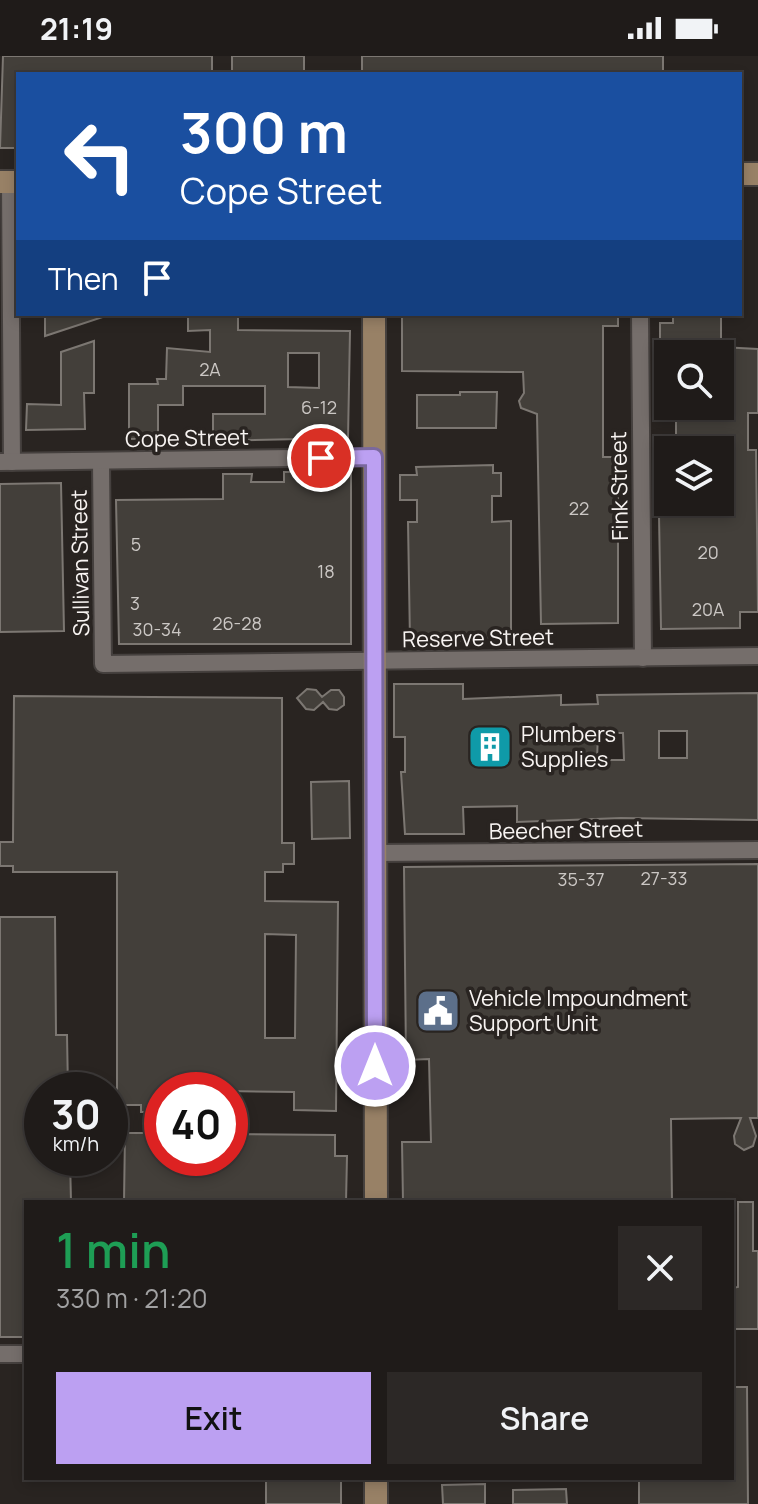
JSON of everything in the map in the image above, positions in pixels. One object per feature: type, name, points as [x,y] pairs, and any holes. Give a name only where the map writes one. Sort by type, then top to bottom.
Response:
[{"type":"street","points":[[6,462],[9,182]]},
{"type":"street","points":[[374,316],[376,1200]]},
{"type":"street","name":"Fink Street","points":[[640,316],[643,658]]},
{"type":"street","name":"Cope Street","points":[[6,462],[374,457]]},
{"type":"street","name":"Sullivan Street","points":[[101,461],[103,664]]},
{"type":"street","name":"Reserve Street","points":[[103,664],[758,656]]},
{"type":"street","name":"Beecher Street","points":[[375,853],[758,850]]},
{"type":"street","points":[[0,1354],[24,1354]]},
{"type":"street","points":[[376,1480],[376,1504]]},
{"type":"building","points":[[3,56],[212,56],[212,72],[16,72],[16,148],[0,148]]},
{"type":"building","points":[[232,56],[304,56],[304,72],[232,72]]},
{"type":"building","points":[[362,56],[663,56],[663,72],[362,72]]},
{"type":"building","points":[[45,316],[106,316],[45,336]]},
{"type":"building","points":[[188,316],[238,316],[238,330],[350,331],[348,438],[213,441],[213,414],[265,414],[265,386],[183,386],[183,405],[158,405],[158,438],[129,439],[129,384],[158,384],[157,379],[166,379],[167,348],[210,352],[210,330],[188,331]],"holes":[[[288,353],[319,353],[319,388],[288,387]]]},
{"type":"building","points":[[402,316],[618,316],[618,326],[603,326],[603,457],[618,457],[618,623],[541,624],[537,414],[521,408],[523,372],[402,371]]},
{"type":"building","points":[[673,316],[721,316],[721,340],[660,340],[660,323],[673,323]]},
{"type":"building","points":[[94,341],[94,393],[84,393],[85,429],[26,430],[27,404],[61,405],[61,352]]},
{"type":"building","points":[[734,348],[758,349],[758,413],[748,413],[748,450],[756,450],[758,612],[740,612],[740,628],[661,629],[659,516],[734,516],[734,436],[676,436],[676,420],[734,420]]},
{"type":"building","points":[[460,392],[497,392],[496,428],[417,428],[417,395],[460,395]]},
{"type":"building","points":[[493,465],[493,473],[501,473],[501,496],[492,496],[492,522],[511,521],[511,640],[410,641],[408,522],[417,522],[417,500],[400,500],[400,475],[417,475],[416,467]]},
{"type":"building","points":[[284,472],[351,472],[351,644],[119,644],[116,500],[223,499],[223,474],[252,474],[251,482],[284,482]]},
{"type":"building","points":[[61,483],[64,631],[0,632],[0,484]]},
{"type":"building","points":[[394,684],[463,684],[463,699],[561,695],[561,705],[598,704],[597,695],[758,693],[758,820],[621,818],[517,822],[517,806],[463,807],[464,834],[405,834],[401,772],[405,772],[405,737],[394,737]],"holes":[[[659,731],[687,731],[687,758],[659,758]],[[598,733],[623,733],[624,760],[597,760]]]},
{"type":"building","points":[[307,689],[316,690],[322,697],[331,690],[339,690],[344,697],[344,705],[337,710],[329,709],[323,702],[314,710],[306,709],[297,698]]},
{"type":"building","points":[[14,696],[282,698],[282,843],[294,843],[294,864],[283,864],[283,872],[265,872],[265,901],[338,902],[336,1111],[294,1110],[294,1092],[248,1091],[248,1072],[144,1072],[144,1112],[141,1112],[141,1105],[128,1105],[128,1072],[117,1072],[117,872],[13,872],[13,866],[0,866],[0,842],[13,842]],"holes":[[[265,934],[296,935],[295,1038],[265,1038]]]},
{"type":"building","points":[[349,781],[350,838],[312,839],[311,782]]},
{"type":"building","points":[[758,864],[758,1118],[750,1118],[756,1136],[753,1146],[744,1150],[735,1144],[734,1136],[741,1118],[671,1119],[672,1200],[403,1200],[402,1142],[431,1142],[429,1059],[406,1060],[404,867]]},
{"type":"building","points":[[0,917],[55,917],[56,1035],[67,1035],[68,1072],[24,1072],[24,1176],[70,1176],[71,1200],[24,1200],[24,1337],[0,1337]]},
{"type":"building","points":[[128,1133],[144,1133],[144,1176],[248,1176],[248,1134],[335,1135],[335,1156],[347,1156],[346,1200],[124,1200],[124,1176],[128,1176]]},
{"type":"building","points":[[738,1202],[753,1202],[753,1251],[758,1251],[758,1329],[734,1329],[734,1288],[738,1287]]},
{"type":"building","points":[[734,1387],[747,1387],[748,1504],[639,1504],[639,1480],[734,1480]]},
{"type":"building","points":[[266,1480],[341,1480],[341,1504],[266,1504]]},
{"type":"building","points":[[485,1484],[485,1504],[443,1504],[442,1485]]},
{"type":"building","points":[[566,1489],[567,1504],[513,1504],[513,1490]]},
{"type":"place","name":"Plumbers Supplies","points":[[490,747]]},
{"type":"place","name":"Vehicle Impoundment Support Unit","points":[[438,1011]]},
{"type":"route","points":[[321,458],[374,457],[375,1066]]}]
